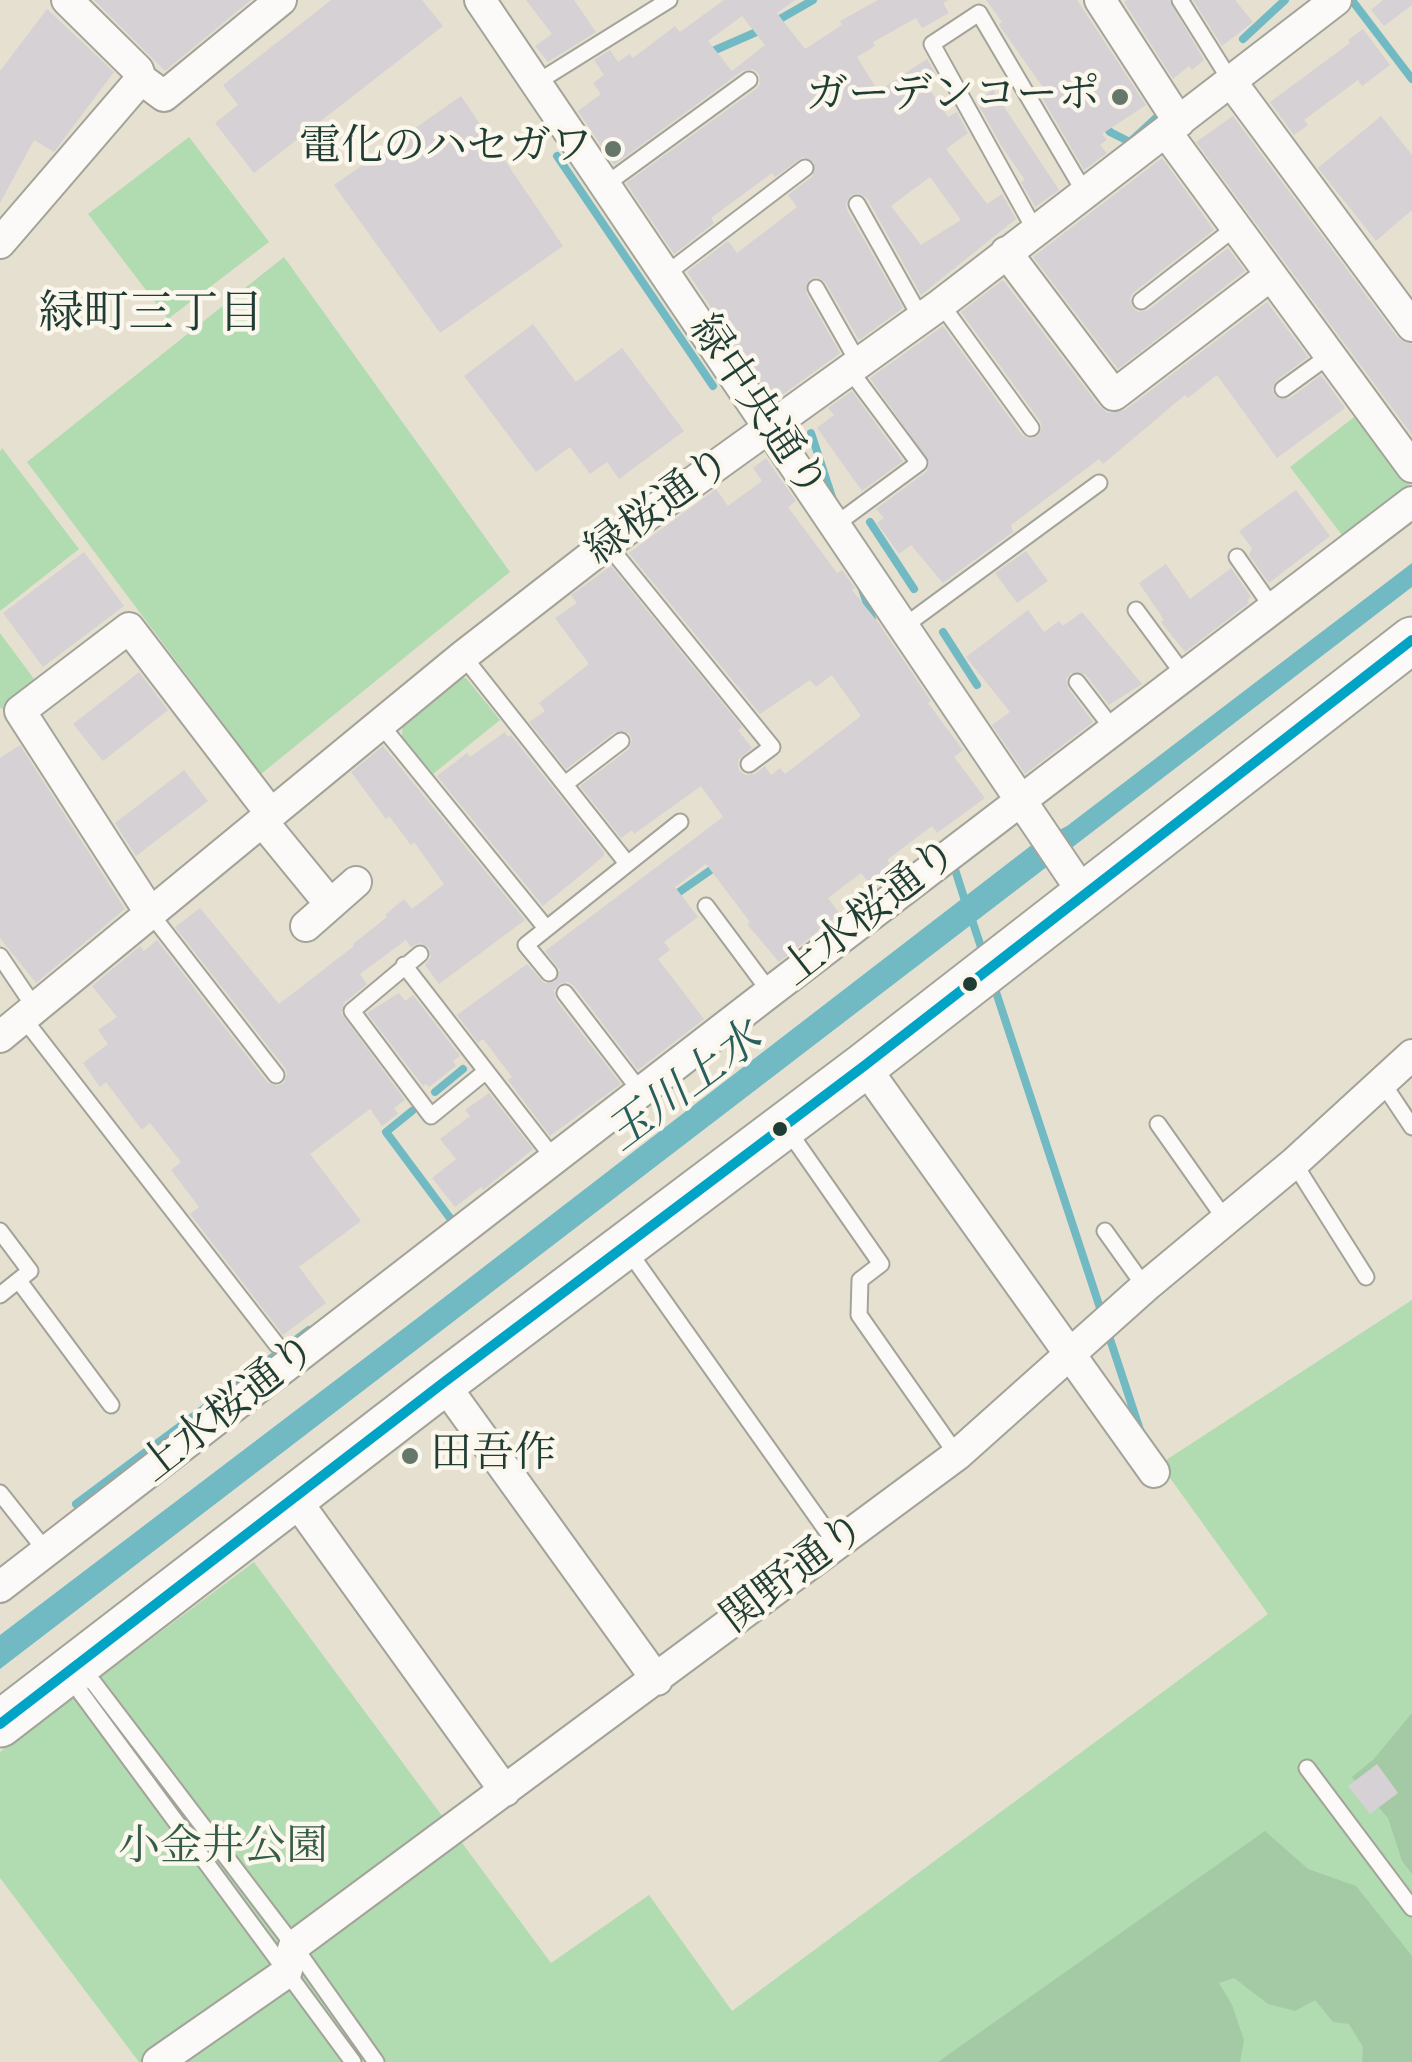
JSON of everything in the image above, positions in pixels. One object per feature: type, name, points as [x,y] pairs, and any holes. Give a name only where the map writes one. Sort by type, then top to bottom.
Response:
[{"type":"main road","points":[[0,1724],[443,1382],[864,1066],[1080,889],[1412,640]]},
{"type":"street","points":[[67,0],[159,95],[171,94],[281,0]]},
{"type":"street","name":"緑中央通り","points":[[480,0],[1080,889]]},
{"type":"street","points":[[1100,0],[1236,227],[1412,467]]},
{"type":"street","name":"緑桜通り","points":[[20,1021],[463,656],[608,544],[931,312],[1336,0]]},
{"type":"street","points":[[0,243],[141,79]]},
{"type":"street","points":[[1232,82],[1412,326]]},
{"type":"street","points":[[1006,252],[1114,395],[1272,275]]},
{"type":"street","name":"上水桜通り","points":[[0,1587],[284,1355],[555,1160],[770,992],[1024,808],[1112,729],[1412,502]]},
{"type":"street","points":[[151,914],[20,711],[129,628],[330,904]]},
{"type":"street","points":[[306,926],[356,882]]},
{"type":"street","name":"関野通り","points":[[158,2062],[505,1791],[957,1455],[1144,1286],[1294,1163],[1412,1055]]},
{"type":"street","points":[[864,1066],[1154,1472]]},
{"type":"street","points":[[443,1382],[657,1680]]},
{"type":"street","points":[[294,1499],[505,1791]]},
{"type":"lane","points":[[536,83],[669,0]]},
{"type":"lane","points":[[1180,0],[1232,82]]},
{"type":"lane","points":[[1036,230],[932,44],[979,13],[1084,193]]},
{"type":"lane","points":[[606,185],[749,80]]},
{"type":"lane","points":[[666,274],[805,168]]},
{"type":"lane","points":[[858,204],[931,312],[1031,428]]},
{"type":"lane","points":[[1141,301],[1236,227]]},
{"type":"lane","points":[[816,288],[853,366],[919,462],[835,526]]},
{"type":"lane","points":[[1283,389],[1330,355]]},
{"type":"lane","points":[[903,627],[1099,483]]},
{"type":"lane","points":[[608,544],[772,748],[749,764]]},
{"type":"lane","points":[[1237,557],[1272,608]]},
{"type":"lane","points":[[1136,610],[1184,676]]},
{"type":"lane","points":[[463,656],[626,862]]},
{"type":"lane","points":[[1077,682],[1112,729]]},
{"type":"lane","points":[[381,725],[546,928]]},
{"type":"lane","points":[[565,784],[621,741]]},
{"type":"lane","points":[[549,973],[526,944],[680,822]]},
{"type":"lane","points":[[706,906],[770,992]]},
{"type":"lane","points":[[151,914],[276,1075]]},
{"type":"lane","points":[[420,954],[352,1011],[431,1116],[485,1072]]},
{"type":"lane","points":[[0,956],[20,1021],[284,1355]]},
{"type":"lane","points":[[404,965],[555,1160]]},
{"type":"lane","points":[[565,992],[641,1092]]},
{"type":"lane","points":[[1382,1082],[1412,1126]]},
{"type":"lane","points":[[1158,1124],[1226,1219]]},
{"type":"lane","points":[[785,1125],[881,1264],[860,1280],[859,1316],[957,1455]]},
{"type":"lane","points":[[1294,1163],[1366,1276]]},
{"type":"lane","points":[[0,1231],[30,1271],[0,1295]]},
{"type":"lane","points":[[1104,1231],[1144,1286]]},
{"type":"lane","points":[[624,1246],[836,1544]]},
{"type":"lane","points":[[19,1281],[111,1405]]},
{"type":"lane","points":[[0,1493],[46,1551]]},
{"type":"lane","points":[[73,1669],[94,1683],[290,1959],[353,2062]]},
{"type":"lane","points":[[73,1669],[81,1693],[376,2062]]},
{"type":"lane","points":[[1308,1768],[1412,1908]]},
{"type":"green space","points":[[189,137],[269,242],[168,319],[88,214]]},
{"type":"green space","points":[[284,257],[510,572],[261,774],[27,462]]},
{"type":"green space","points":[[1358,414],[1411,483],[1342,535],[1290,467]]},
{"type":"green space","points":[[2,448],[79,549],[0,611],[0,452]]},
{"type":"green space","points":[[0,633],[34,679],[2,709],[0,707]]},
{"type":"green space","points":[[453,677],[466,678],[500,720],[433,774],[402,736],[403,720]]},
{"type":"green space","name":"小金井公園","points":[[1412,1300],[1412,2062],[139,2062],[0,1878],[0,1752],[254,1562],[551,1963],[649,1895],[732,2011],[1268,1614],[1160,1464]]},
{"type":"green space","points":[[1412,1713],[1412,1874],[1402,1861],[1388,1818],[1352,1777],[1374,1759]]},
{"type":"green space","points":[[1265,1831],[1308,1869],[1356,1886],[1412,1956],[1412,2062],[1362,2062],[1363,2047],[1349,2024],[1333,2022],[1315,2000],[1295,2011],[1268,2004],[1234,1978],[1219,1983],[1232,2005],[1244,2040],[1240,2062],[938,2062]]},
{"type":"water","points":[[1412,563],[1412,587],[0,1669],[0,1635],[1033,844],[1067,826]]},
{"type":"building","points":[[94,0],[251,0],[165,71]]},
{"type":"building","points":[[331,0],[422,0],[443,26],[254,173],[215,123],[238,105],[223,85]]},
{"type":"building","points":[[526,0],[574,0],[596,32],[548,62],[535,46],[552,34]]},
{"type":"building","points":[[724,0],[795,0],[777,13],[805,49],[842,25],[840,21],[878,0],[949,0],[943,3],[949,13],[922,28],[916,18],[873,42],[875,46],[857,57],[878,91],[927,59],[937,76],[926,84],[948,117],[957,112],[968,133],[946,149],[987,204],[1002,194],[1016,219],[921,295],[867,198],[858,193],[851,195],[847,210],[903,308],[859,340],[825,282],[817,277],[810,279],[806,293],[840,353],[774,401],[687,272],[728,241],[737,253],[797,207],[788,195],[813,176],[814,162],[803,157],[775,177],[772,173],[711,218],[714,223],[674,254],[626,183],[756,89],[759,74],[753,69],[742,71],[614,165],[578,111],[601,94],[593,83],[604,75],[594,60],[610,50],[618,62],[629,54],[633,58],[675,26],[680,32]],"holes":[[[742,16],[765,45],[732,71],[708,41]],[[930,177],[961,220],[921,245],[891,206]]]},
{"type":"building","points":[[986,0],[1077,0],[1146,105],[1102,134],[1107,140],[1100,145],[1107,153],[1084,170],[1040,94],[1045,90]]},
{"type":"building","points":[[1169,0],[1204,60],[1173,79],[1124,2]]},
{"type":"building","points":[[1193,0],[1235,0],[1253,22],[1222,46]]},
{"type":"building","points":[[1383,0],[1412,0],[1412,5],[1384,26],[1371,10]]},
{"type":"building","points":[[47,9],[114,72],[54,152],[34,140],[0,203],[0,71]]},
{"type":"building","points":[[1363,29],[1390,65],[1362,86],[1358,80],[1304,120],[1308,125],[1294,135],[1270,102]]},
{"type":"building","points":[[993,90],[1059,190],[1035,207],[1021,182],[1025,180],[976,100]]},
{"type":"building","points":[[461,96],[563,246],[440,333],[334,185]]},
{"type":"building","points":[[1233,116],[1397,337],[1412,344],[1412,435],[1196,142]]},
{"type":"building","points":[[1381,116],[1412,155],[1412,210],[1376,241],[1318,168]]},
{"type":"building","points":[[1162,158],[1214,230],[1134,292],[1130,298],[1132,307],[1138,312],[1148,310],[1228,248],[1245,271],[1118,369],[1033,257]]},
{"type":"building","points":[[1003,280],[1108,413],[1125,410],[1267,302],[1308,357],[1276,381],[1272,389],[1275,396],[1289,399],[1321,375],[1345,408],[1277,458],[1217,375],[1188,398],[1185,395],[1103,464],[1099,459],[1011,525],[1013,532],[943,583],[911,545],[899,554],[877,523],[884,518],[876,509],[926,472],[930,463],[870,378],[943,326],[1022,435],[1031,439],[1038,436],[1040,421],[961,312]]},
{"type":"building","points":[[533,324],[576,382],[622,348],[684,431],[619,479],[607,462],[590,474],[570,447],[536,472],[464,376]]},
{"type":"building","points":[[852,391],[903,461],[862,491],[817,428],[834,415],[828,408]]},
{"type":"building","points":[[766,458],[796,501],[788,507],[837,573],[842,570],[855,588],[852,590],[963,750],[954,757],[985,798],[937,833],[932,826],[887,860],[896,872],[874,889],[861,873],[828,898],[840,914],[779,962],[706,864],[675,887],[698,917],[664,942],[670,950],[658,959],[704,1019],[638,1070],[574,986],[568,982],[559,984],[554,990],[556,1000],[621,1084],[550,1136],[483,1039],[478,1043],[457,1015],[527,964],[544,983],[555,982],[560,970],[545,951],[723,817],[701,786],[634,834],[632,830],[621,838],[580,786],[629,749],[629,733],[615,732],[566,769],[529,722],[545,711],[539,703],[589,664],[555,618],[577,603],[571,595],[611,566],[742,727],[738,730],[752,748],[738,760],[739,770],[745,775],[755,774],[765,766],[771,775],[780,768],[785,774],[861,716],[832,675],[816,687],[810,680],[760,714],[629,553],[716,489],[728,506],[762,481],[753,468]]},
{"type":"building","points":[[1296,490],[1330,536],[1269,583],[1249,555],[1252,548],[1239,531]]},
{"type":"building","points":[[1026,551],[1048,581],[1017,603],[995,573]]},
{"type":"building","points":[[84,552],[124,606],[43,667],[3,613]]},
{"type":"building","points":[[1166,564],[1190,599],[1231,568],[1251,597],[1249,603],[1185,652],[1161,622],[1164,620],[1139,583]]},
{"type":"building","points":[[1028,610],[1044,632],[1059,621],[1063,626],[1082,612],[1142,684],[1109,705],[1085,674],[1071,673],[1066,679],[1068,688],[1093,722],[1025,774],[992,725],[1010,712],[966,657]]},
{"type":"building","points":[[139,672],[168,710],[103,761],[73,724]]},
{"type":"building","points":[[505,732],[604,852],[543,906],[437,776],[467,753],[470,757]]},
{"type":"building","points":[[20,745],[125,909],[36,983],[0,938],[0,758]]},
{"type":"building","points":[[383,746],[525,920],[439,984],[425,965],[431,957],[429,948],[419,943],[411,947],[406,940],[360,974],[367,984],[344,1003],[341,1013],[405,1100],[394,1108],[398,1114],[382,1126],[370,1109],[310,1154],[361,1221],[299,1267],[326,1303],[283,1335],[190,1214],[199,1207],[171,1170],[181,1162],[150,1123],[142,1130],[106,1082],[100,1087],[83,1063],[108,1044],[98,1030],[117,1017],[92,986],[140,946],[144,951],[157,940],[267,1082],[277,1086],[284,1083],[285,1068],[175,927],[200,908],[279,1004],[354,946],[404,899],[412,909],[444,884],[414,842],[411,845],[389,816],[386,819],[351,772]]},
{"type":"building","points":[[184,770],[208,801],[136,856],[115,823]]},
{"type":"building","points":[[399,993],[405,1001],[413,995],[460,1056],[453,1061],[456,1066],[429,1087],[423,1086],[367,1013]]},
{"type":"building","points":[[489,1093],[533,1149],[483,1190],[481,1187],[455,1207],[432,1178],[456,1159],[440,1139],[470,1116],[465,1110]]},
{"type":"building","points":[[1377,1764],[1398,1793],[1370,1814],[1348,1786]]},
{"type":"waterway","points":[[773,23],[813,0]]},
{"type":"waterway","points":[[1243,39],[1285,0]]},
{"type":"waterway","points":[[1348,2],[1354,3],[1412,79]]},
{"type":"waterway","points":[[706,54],[761,30]]},
{"type":"waterway","points":[[1103,121],[1110,132],[1130,142],[1156,118]]},
{"type":"waterway","points":[[557,156],[713,386]]},
{"type":"waterway","points":[[811,433],[833,500]]},
{"type":"waterway","points":[[870,522],[914,589]]},
{"type":"waterway","points":[[862,589],[872,619]]},
{"type":"waterway","points":[[943,632],[977,685]]},
{"type":"waterway","points":[[952,860],[966,904]]},
{"type":"waterway","points":[[672,897],[718,865]]},
{"type":"waterway","points":[[971,917],[984,956]]},
{"type":"waterway","points":[[993,983],[1103,1317]]},
{"type":"waterway","points":[[435,1092],[463,1069]]},
{"type":"waterway","points":[[412,1111],[386,1132],[453,1222],[448,1225]]},
{"type":"waterway","points":[[76,1504],[309,1330]]},
{"type":"waterway","points":[[1107,1330],[1140,1430]]},
{"type":"transit line","points":[[0,1724],[864,1066],[1412,640]]},
{"type":"place","name":"ガーデンコーポ","points":[[1120,97]]},
{"type":"place","name":"電化のハセガワ","points":[[613,149]]},
{"type":"place","name":"田吾作","points":[[410,1456]]},
{"type":"district","name":"緑町三丁目","points":[[151,317]]},
{"type":"water label","name":"玉川上水","points":[[686,1089]]}]
